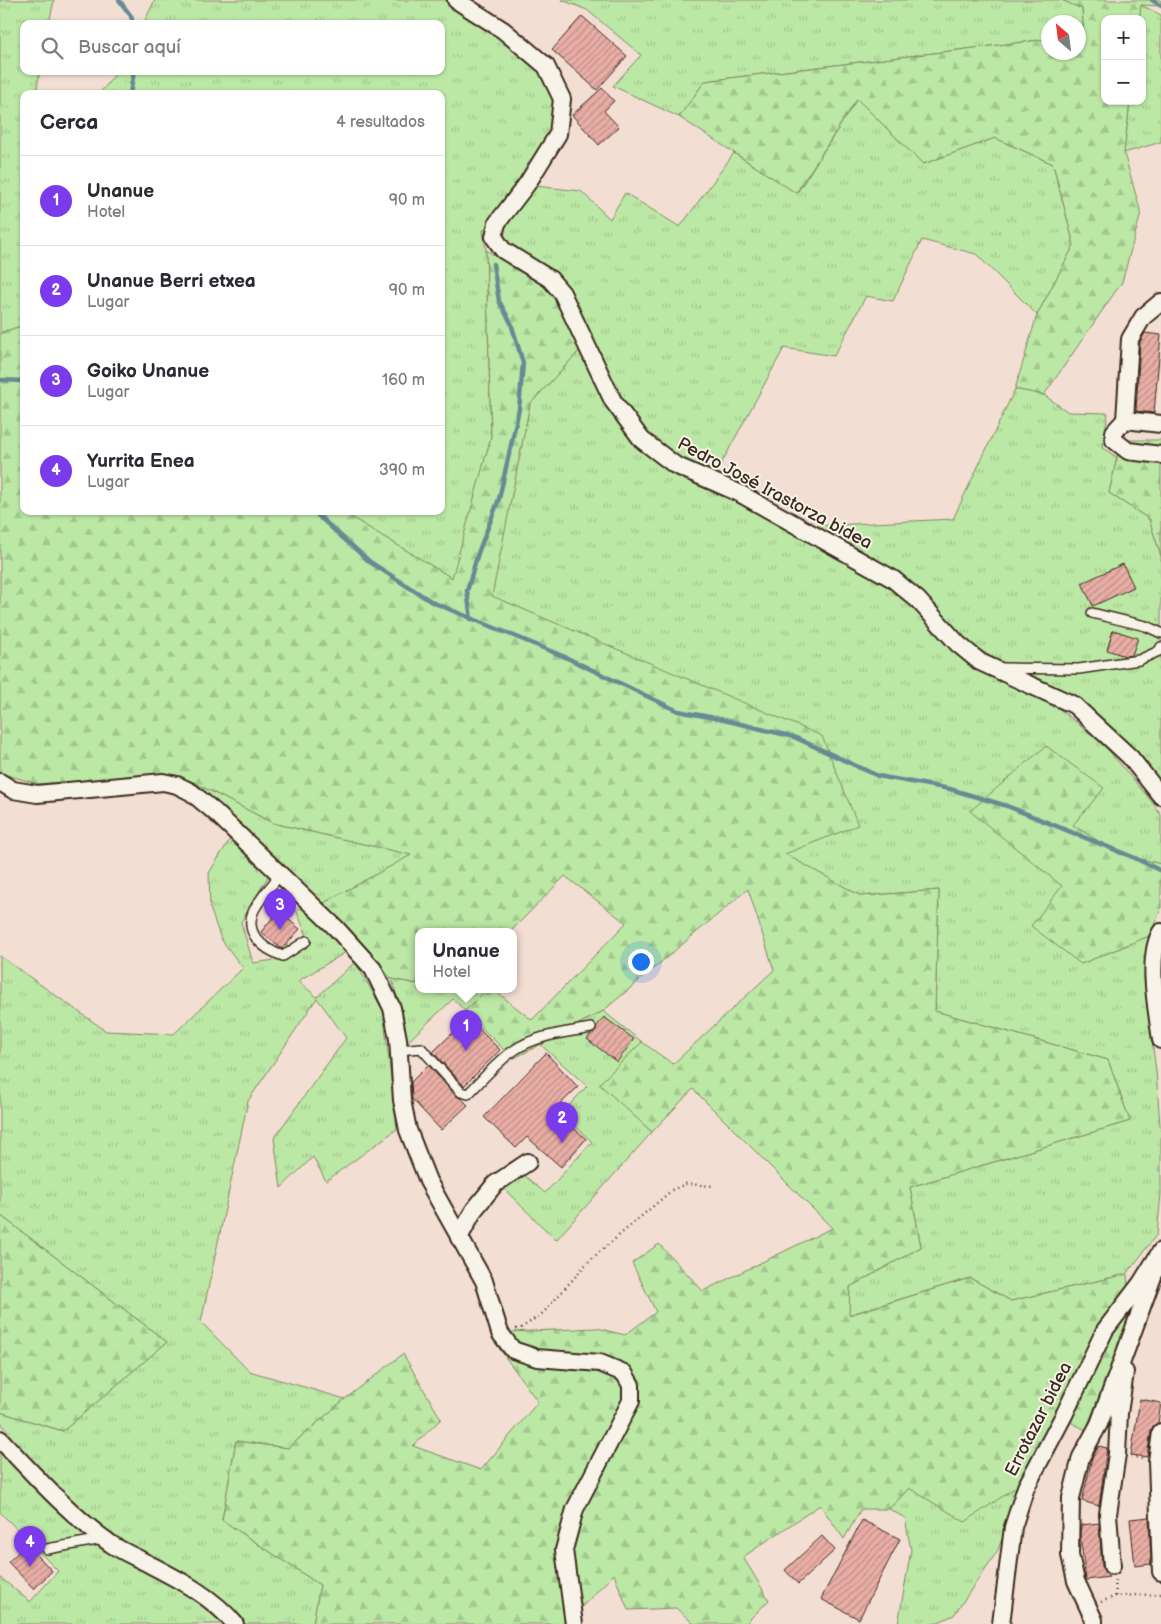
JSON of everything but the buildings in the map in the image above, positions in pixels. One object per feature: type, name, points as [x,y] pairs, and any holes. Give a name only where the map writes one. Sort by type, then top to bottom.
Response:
[{"type":"street","name":"Pedro José Irastorza bidea","points":[[456,0],[503,30],[546,66],[562,99],[558,134],[527,184],[497,223],[494,237],[503,250],[550,279],[562,293],[613,401],[642,440],[675,465],[739,493],[893,579],[918,600],[958,644],[980,662],[1074,705],[1130,757],[1161,796]]},
{"type":"street","points":[[1161,302],[1143,317],[1130,339],[1125,420],[1114,432],[1114,440],[1128,450],[1161,455]]},
{"type":"street","points":[[1125,420],[1161,424]]},
{"type":"street","points":[[0,782],[13,790],[37,794],[146,783],[163,782],[177,785],[190,792],[216,813],[336,928],[373,969],[392,1008],[402,1100],[408,1130],[428,1181],[484,1281],[500,1333],[513,1350],[537,1358],[600,1363],[624,1373],[631,1385],[631,1401],[575,1509],[564,1550],[574,1624]]},
{"type":"street","points":[[1161,932],[1158,937],[1153,962],[1155,999],[1161,1040]]},
{"type":"street","points":[[459,1238],[474,1210],[495,1184],[528,1162]]},
{"type":"street","name":"Errotazar bidea","points":[[1094,1624],[1076,1581],[1070,1555],[1071,1498],[1081,1457],[1099,1424],[1161,1252]]},
{"type":"street","name":"Errotazar bidea","points":[[1002,1624],[1014,1527],[1026,1487],[1064,1415],[1105,1330],[1161,1252]]},
{"type":"street","name":"Errotazar bidea","points":[[1112,1566],[1108,1514],[1117,1454],[1119,1413],[1131,1335]]},
{"type":"street","points":[[1161,1432],[1157,1461],[1161,1572]]},
{"type":"street","points":[[0,1439],[78,1518],[113,1545],[189,1585],[224,1611],[235,1624]]},
{"type":"lane","points":[[1092,613],[1146,626],[1161,633]]},
{"type":"lane","points":[[993,668],[1079,669],[1139,660],[1159,651],[1161,647]]},
{"type":"lane","points":[[280,875],[254,911],[251,924],[255,937],[262,946],[271,952],[283,956],[306,941]]},
{"type":"lane","points":[[398,1050],[421,1048],[461,1092],[468,1094],[512,1051],[526,1043],[552,1035],[591,1028]]},
{"type":"lane","points":[[47,1549],[105,1539]]},
{"type":"path","points":[[500,1333],[521,1328],[543,1313],[589,1261],[672,1190],[686,1184],[714,1186]]},
{"type":"path","points":[[1117,1454],[1157,1461]]},
{"type":"path","points":[[1088,1607],[1116,1596],[1161,1594]]},
{"type":"green space","points":[[0,0],[54,0],[50,20],[20,20],[20,75],[39,75],[37,90],[20,90],[20,326],[0,333]]},
{"type":"green space","points":[[155,0],[447,0],[540,67],[555,94],[554,124],[522,180],[483,231],[486,250],[491,437],[453,579],[348,515],[445,515],[445,90],[102,90],[115,75],[445,75],[445,20],[145,20]]},
{"type":"green space","points":[[562,0],[1062,0],[1082,9],[1082,15],[1041,15],[1041,40],[705,81],[679,117],[613,86],[641,55],[587,10]]},
{"type":"green space","points":[[1062,0],[1161,0],[1161,6],[1141,5],[1140,15],[1101,15],[1101,105],[1130,105],[1124,153],[1141,213],[1122,282],[1044,395],[1015,389],[1037,315],[1074,245],[1053,164],[995,138],[923,164],[857,99],[796,193],[679,117],[705,81],[1041,40],[1041,60],[1086,60],[1086,15],[1082,15],[1082,9]]},
{"type":"green space","points":[[1141,5],[1161,15],[1161,142],[1124,153],[1130,105],[1146,105],[1146,15],[1140,15]]},
{"type":"green space","points":[[857,99],[923,164],[995,138],[1053,164],[1074,245],[1037,315],[976,254],[922,240],[893,301],[866,296],[834,356],[784,348],[714,477],[667,453],[649,436],[627,407],[604,368],[570,292],[511,248],[504,238],[504,223],[535,186],[581,191],[610,219],[625,193],[680,227],[734,153],[797,193]]},
{"type":"green space","points":[[486,250],[551,289],[580,350],[530,404],[492,596],[822,736],[858,825],[785,854],[861,896],[939,890],[935,1011],[1108,1060],[1130,1121],[910,1187],[921,1247],[850,1287],[849,1315],[970,1278],[1011,1301],[1127,1274],[1130,1317],[1086,1430],[1054,1414],[1022,1483],[965,1522],[909,1488],[889,1509],[861,1509],[844,1539],[820,1505],[743,1557],[769,1600],[745,1624],[694,1624],[676,1608],[628,1610],[614,1574],[565,1624],[313,1624],[320,1585],[222,1520],[236,1441],[288,1448],[345,1399],[403,1354],[441,1419],[413,1446],[481,1470],[538,1402],[493,1340],[511,1332],[597,1328],[625,1335],[656,1312],[632,1263],[659,1244],[703,1291],[832,1228],[693,1089],[652,1132],[599,1084],[642,1042],[673,1064],[774,970],[748,889],[603,1011],[513,1059],[465,1011],[483,993],[498,993],[532,1020],[626,923],[565,876],[514,928],[415,928],[415,983],[392,979],[320,905],[411,855],[273,823],[191,781],[170,774],[38,784],[0,773],[0,333],[20,326],[20,515],[348,515],[452,578],[491,437]]},
{"type":"green space","points":[[580,350],[603,398],[631,439],[657,462],[738,499],[894,590],[959,653],[993,677],[1052,703],[1104,745],[1161,815],[1161,864],[1119,854],[1072,825],[1047,746],[1062,886],[1081,964],[1149,936],[1144,978],[1156,1071],[1161,1138],[1161,1194],[1157,1234],[1127,1274],[1011,1301],[970,1278],[848,1315],[850,1287],[921,1247],[910,1187],[1130,1121],[1108,1060],[935,1011],[939,890],[861,896],[784,854],[491,596],[530,404]]},
{"type":"green space","points":[[1015,389],[1044,395],[1068,412],[1108,413],[1102,448],[1117,457],[1109,493],[1149,519],[1161,556],[1161,785],[1121,739],[1015,670],[968,643],[813,526],[953,519]]},
{"type":"green space","points":[[1121,440],[1161,440],[1161,556],[1149,519],[1109,493]]},
{"type":"green space","points":[[1046,746],[1104,788],[1073,825],[1119,854],[1161,864],[1161,909],[1149,936],[1081,964],[1031,926],[1062,886],[970,811]]},
{"type":"green space","points":[[191,781],[273,823],[412,855],[320,905]]},
{"type":"green space","points":[[230,839],[269,875],[241,922],[253,963],[289,958],[310,943],[296,910],[304,906],[346,952],[298,981],[317,997],[355,962],[383,1010],[397,1129],[326,1181],[313,1157],[281,1188],[274,1138],[346,1038],[317,998],[248,1101],[201,1322],[249,1371],[345,1399],[288,1448],[236,1441],[222,1520],[320,1585],[313,1624],[241,1624],[87,1519],[15,1442],[0,1421],[0,1412],[63,1431],[167,1342],[0,1215],[0,956],[106,1031],[174,1034],[243,968],[221,939],[210,908],[209,873]]},
{"type":"green space","points":[[392,979],[415,983],[415,993],[483,993],[465,1011],[453,999],[405,1044],[401,1011]]},
{"type":"green space","points":[[603,1011],[642,1042],[600,1084],[652,1132],[556,1240],[497,1182],[513,1166],[545,1193],[592,1142],[562,1113],[587,1086],[541,1045]]},
{"type":"green space","points":[[0,1215],[167,1342],[63,1431],[0,1412]]},
{"type":"green space","points":[[0,1448],[100,1546],[176,1586],[217,1615],[224,1624],[0,1624],[0,1577],[30,1602],[58,1571],[0,1512]]},
{"type":"green space","points":[[1022,1483],[998,1550],[954,1615],[934,1624],[898,1624],[911,1550],[905,1518],[889,1509],[909,1488]]},
{"type":"waterway","points":[[119,0],[132,20]]},
{"type":"waterway","points":[[1152,0],[1161,6]]},
{"type":"waterway","points":[[131,90],[133,75]]},
{"type":"waterway","points":[[471,619],[467,591],[478,553],[499,499],[519,409],[523,363],[511,323],[499,301],[493,264]]},
{"type":"waterway","points":[[0,380],[20,381]]},
{"type":"waterway","points":[[317,515],[370,562],[432,602],[565,657],[678,711],[794,737],[878,776],[950,789],[1007,806],[1135,858],[1161,871]]},
{"type":"place","name":"Goiko Unanue","points":[[280,930]]},
{"type":"place","name":"Unanue","points":[[466,1051]]},
{"type":"place","name":"Unanue Berri etxea","points":[[562,1143]]},
{"type":"place","name":"Yurrita Enea","points":[[30,1567]]}]
